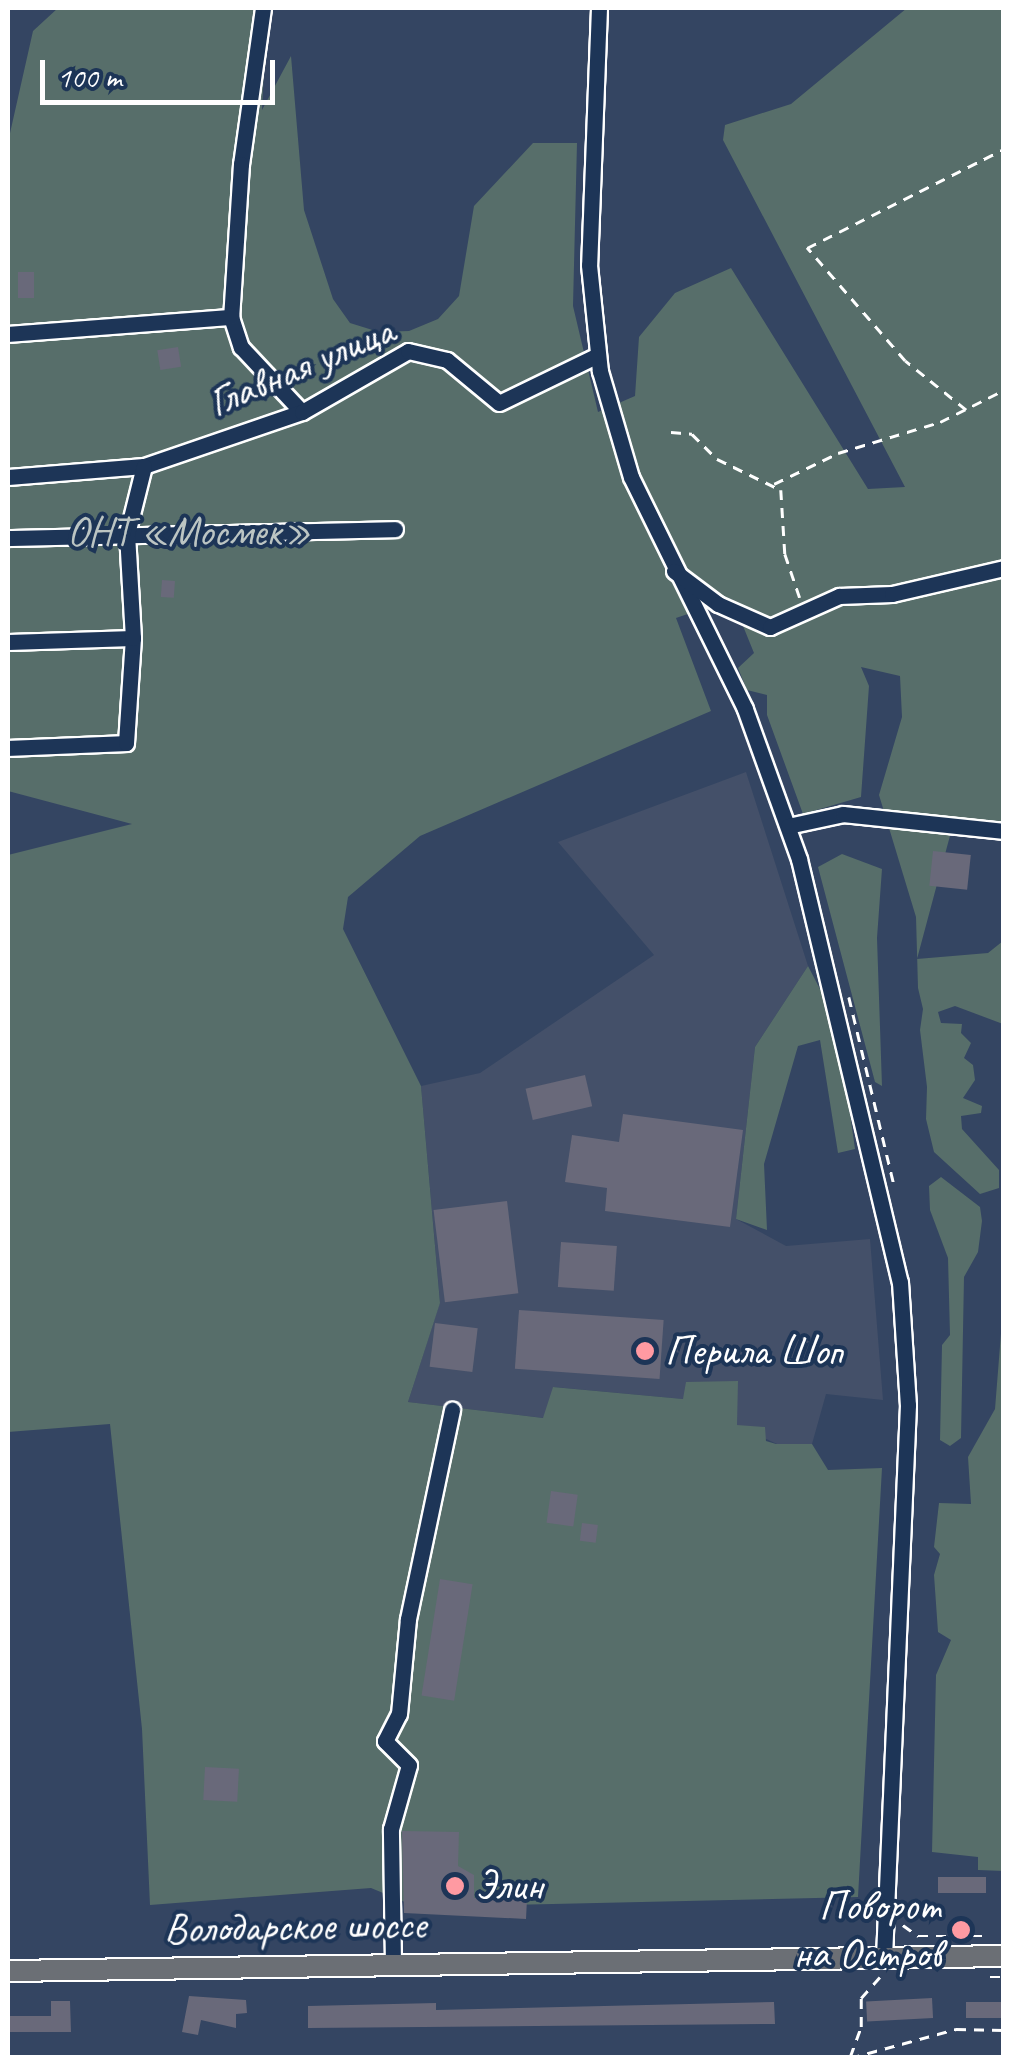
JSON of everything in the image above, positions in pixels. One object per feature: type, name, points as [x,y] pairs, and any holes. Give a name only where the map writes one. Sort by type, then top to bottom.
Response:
[{"type":"main road","name":"Володарское шоссе","points":[[8,1970],[1004,1956]]},
{"type":"street","points":[[263,8],[241,164],[231,317],[241,347],[302,412]]},
{"type":"street","points":[[599,8],[588,162],[598,355],[630,477],[745,709],[788,826],[902,1313],[908,1405],[884,1957]]},
{"type":"street","points":[[8,334],[231,317]]},
{"type":"street","name":"Главная улица","points":[[8,476],[144,466],[302,412],[408,351],[447,360],[499,404],[598,355]]},
{"type":"street","points":[[8,748],[126,743],[133,638],[127,534],[144,466]]},
{"type":"street","points":[[8,538],[395,528]]},
{"type":"street","points":[[674,571],[718,604],[770,627],[808,613],[838,596],[892,594],[1004,568]]},
{"type":"street","points":[[8,642],[133,638]]},
{"type":"street","points":[[788,826],[843,814],[1004,831]]},
{"type":"street","points":[[393,1962],[391,1829],[409,1765],[385,1740],[399,1714],[408,1619],[452,1410]]},
{"type":"path","points":[[966,410],[905,360],[807,248],[1004,149]]},
{"type":"path","points":[[774,485],[838,453],[966,410],[1004,390]]},
{"type":"path","points":[[670,432],[692,434],[717,459],[781,490],[791,580],[808,613]]},
{"type":"path","points":[[844,979],[898,1204]]},
{"type":"path","points":[[896,1921],[918,1936],[990,1936]]},
{"type":"path","points":[[850,2057],[861,2027],[861,1998],[880,1977],[884,1957]]},
{"type":"path","points":[[990,1977],[1004,1977]]},
{"type":"path","points":[[826,2058],[850,2057],[956,2030],[1004,2030]]},
{"type":"shaded area","points":[[746,772],[808,966],[755,1047],[736,1219],[786,1246],[870,1239],[883,1400],[826,1394],[812,1444],[777,1444],[737,1425],[737,1381],[683,1399],[554,1387],[544,1418],[408,1402],[440,1302],[421,1086],[480,1073],[654,955],[558,842]]},
{"type":"green space","name":"ОНТ «Мосмек»","points":[[58,8],[267,8],[262,110],[291,56],[304,210],[333,299],[350,323],[379,332],[409,331],[438,319],[459,296],[474,206],[533,143],[577,143],[573,306],[598,412],[635,396],[639,337],[675,293],[731,268],[868,489],[905,487],[723,140],[725,125],[791,104],[907,8],[1003,8],[1003,822],[955,817],[917,958],[916,917],[879,795],[902,717],[900,676],[861,667],[869,686],[861,797],[803,814],[767,715],[767,695],[747,690],[738,668],[754,653],[732,599],[676,618],[711,711],[420,836],[348,897],[343,929],[421,1086],[440,1303],[408,1402],[543,1418],[553,1387],[683,1399],[686,1382],[738,1381],[737,1425],[765,1427],[766,1441],[776,1444],[812,1444],[828,1470],[882,1468],[858,1897],[417,1907],[371,1888],[150,1905],[142,1729],[110,1424],[8,1432],[8,855],[132,824],[8,791],[8,142],[33,31]]},
{"type":"green space","points":[[842,854],[882,869],[877,938],[882,1086],[875,1082],[818,867]]},
{"type":"green space","points":[[1003,941],[1003,1024],[955,1006],[938,1012],[941,1023],[962,1024],[961,1033],[971,1043],[964,1058],[973,1065],[975,1080],[963,1098],[982,1106],[981,1113],[961,1116],[962,1129],[999,1170],[999,1188],[980,1194],[934,1152],[926,1119],[927,1087],[920,1030],[923,1009],[917,959],[988,953]]},
{"type":"green space","points":[[808,966],[821,991],[845,1078],[855,1149],[838,1153],[820,1040],[798,1046],[764,1164],[767,1230],[736,1219],[755,1047]]},
{"type":"green space","points":[[941,1177],[980,1207],[982,1221],[978,1252],[964,1277],[961,1438],[950,1446],[940,1440],[942,1345],[950,1335],[948,1258],[930,1210],[929,1186]]},
{"type":"green space","points":[[1003,1308],[1004,1871],[978,1870],[978,1857],[932,1852],[936,1675],[951,1640],[938,1632],[934,1575],[940,1554],[934,1547],[939,1503],[971,1504],[968,1457],[995,1409]]},
{"type":"building","points":[[18,272],[34,272],[34,298],[18,298]]},
{"type":"building","points":[[178,347],[181,367],[160,370],[157,350]]},
{"type":"building","points":[[162,580],[175,581],[174,598],[161,597]]},
{"type":"building","points":[[933,851],[971,855],[967,890],[929,886]]},
{"type":"building","points":[[585,1075],[592,1106],[533,1120],[526,1089]]},
{"type":"building","points":[[623,1114],[743,1130],[730,1227],[605,1211],[607,1188],[565,1182],[572,1135],[619,1142]]},
{"type":"building","points":[[507,1201],[518,1293],[445,1302],[434,1210]]},
{"type":"building","points":[[561,1242],[617,1246],[614,1291],[558,1287]]},
{"type":"building","points":[[519,1310],[664,1320],[660,1379],[515,1369]]},
{"type":"building","points":[[435,1323],[478,1328],[472,1372],[430,1367]]},
{"type":"building","points":[[551,1491],[578,1495],[573,1526],[547,1523]]},
{"type":"building","points":[[582,1523],[598,1525],[596,1543],[580,1541]]},
{"type":"building","points":[[440,1579],[473,1584],[454,1701],[422,1696]]},
{"type":"building","points":[[205,1767],[239,1769],[237,1802],[203,1800]]},
{"type":"building","points":[[402,1831],[459,1832],[458,1866],[474,1875],[474,1898],[527,1899],[526,1919],[404,1913]]},
{"type":"building","points":[[938,1877],[986,1877],[986,1893],[938,1893]]},
{"type":"building","points":[[189,1996],[246,2000],[247,2013],[236,2014],[236,2028],[201,2020],[198,2035],[182,2032]]},
{"type":"building","points":[[932,1998],[933,2018],[867,2021],[866,2001]]},
{"type":"building","points":[[51,2001],[70,2001],[71,2032],[8,2032],[8,2016],[51,2016]]},
{"type":"building","points":[[774,2002],[775,2024],[308,2028],[308,2006],[436,2003],[436,2010]]},
{"type":"building","points":[[966,2002],[1004,2002],[1004,2018],[966,2018]]},
{"type":"place","name":"Перила Шоп","points":[[645,1351]]},
{"type":"place","name":"Элин","points":[[455,1886]]},
{"type":"place","name":"Поворот на Остров","points":[[961,1930]]}]
